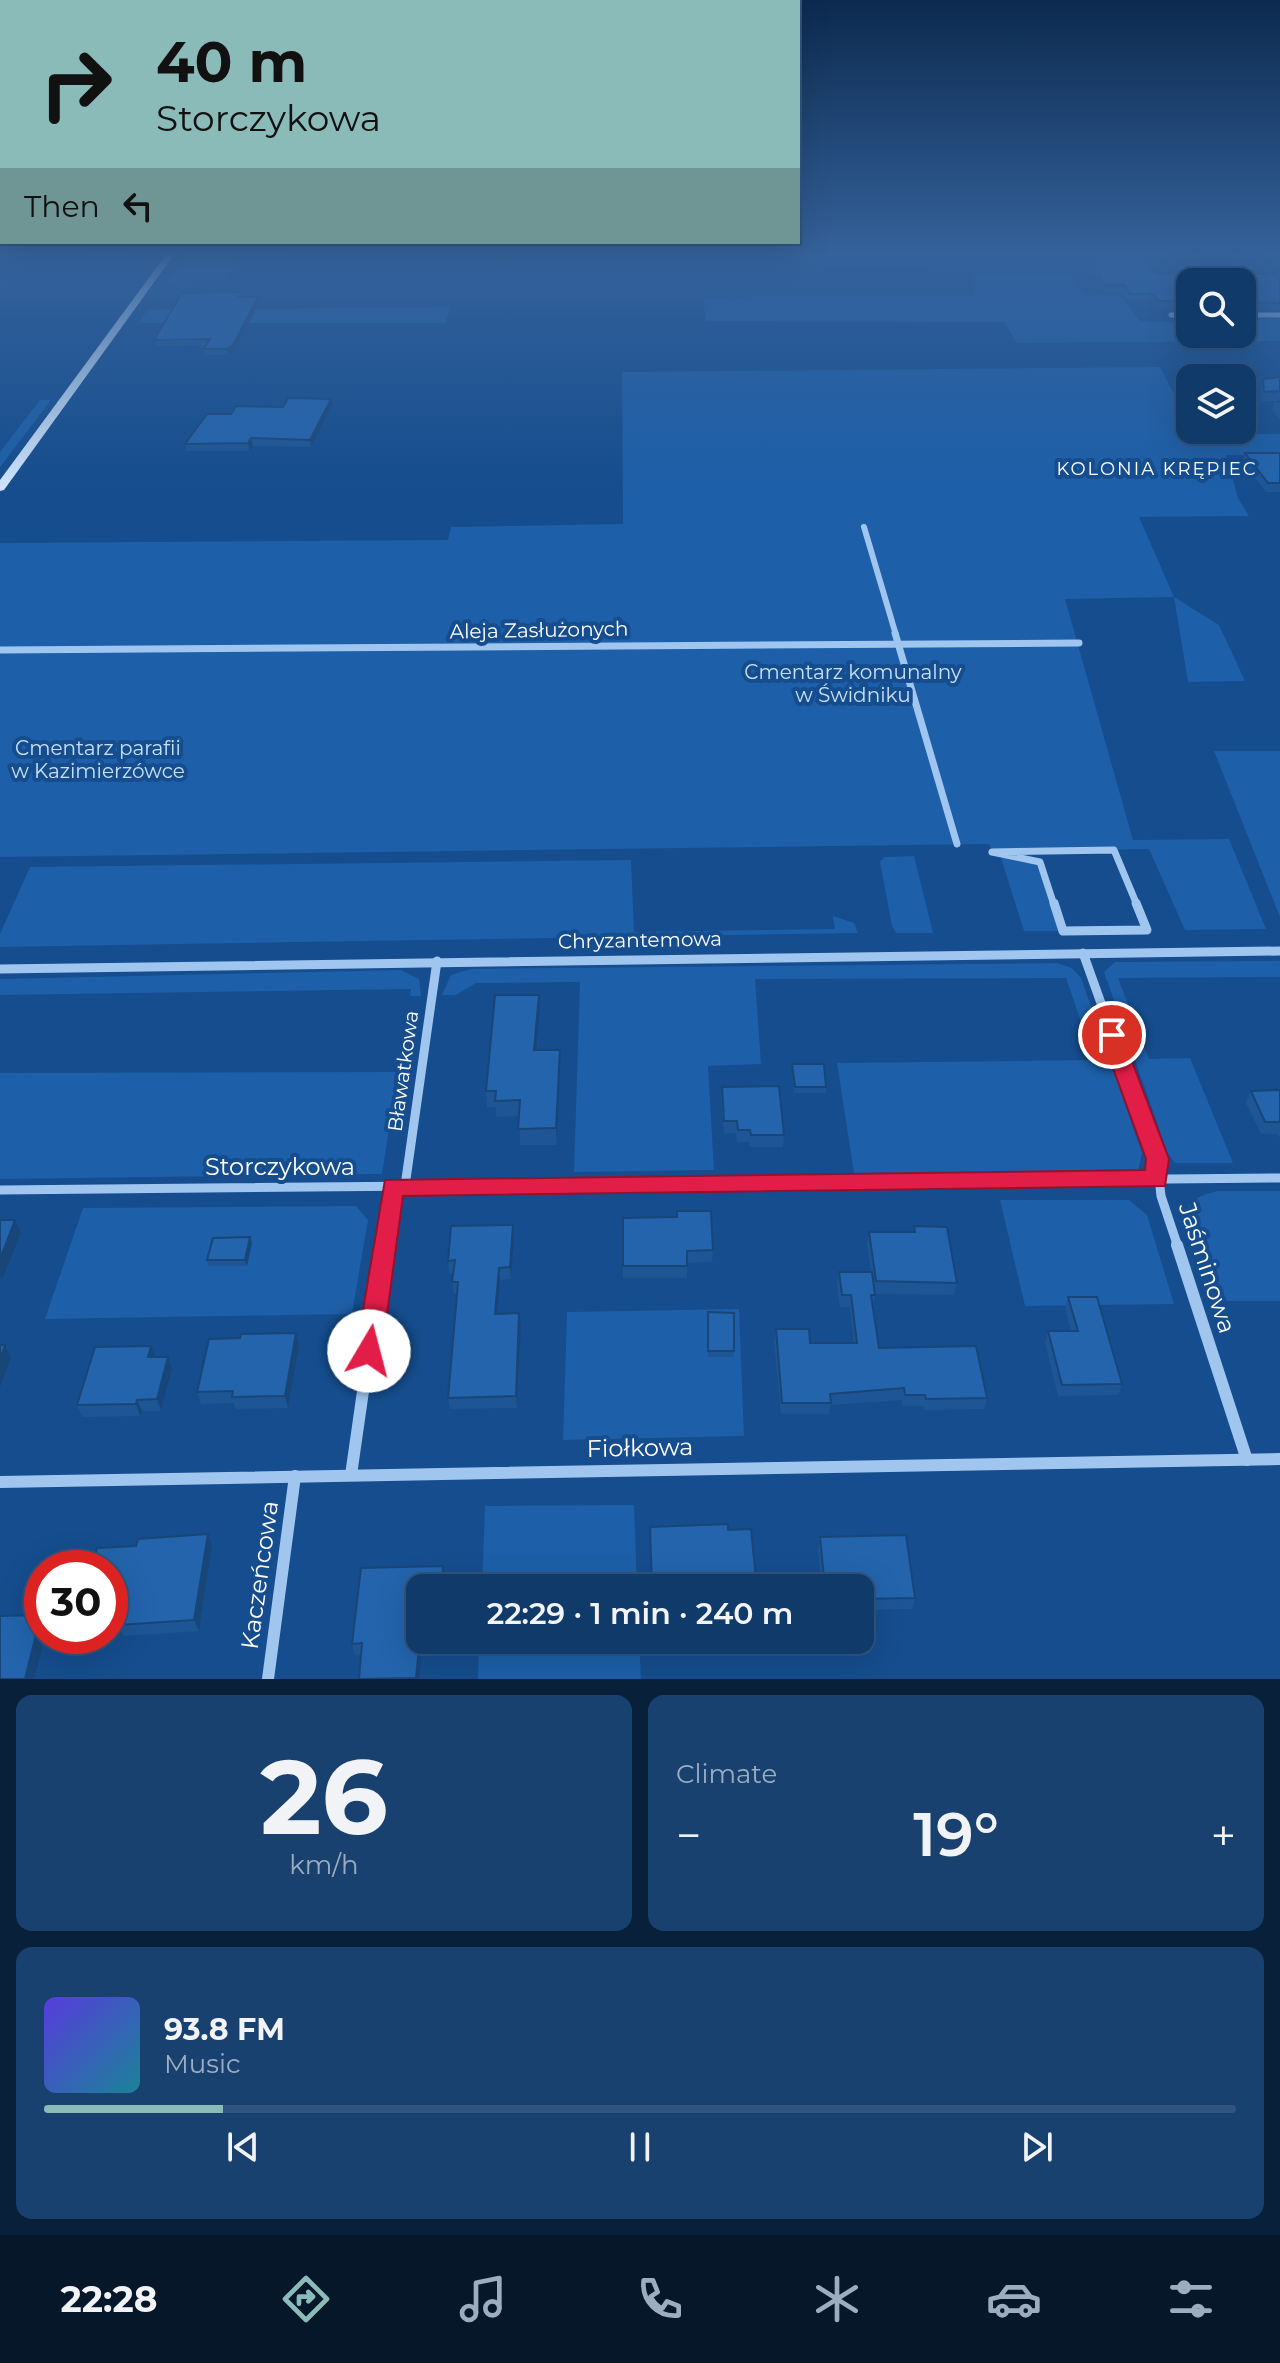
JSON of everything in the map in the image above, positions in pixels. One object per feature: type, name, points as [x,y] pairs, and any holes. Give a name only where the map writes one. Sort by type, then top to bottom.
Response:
[{"type":"street","points":[[0,488],[115,330]]},
{"type":"street","points":[[864,527],[957,844]]},
{"type":"street","name":"Aleja Zasłużonych","points":[[0,650],[1079,643]]},
{"type":"street","points":[[1114,850],[1147,930],[1063,931],[1040,862],[1031,857],[1001,858],[992,852],[1114,850]]},
{"type":"street","name":"Chryzantemowa","points":[[0,969],[1280,951]]},
{"type":"street","name":"Jaśminowa","points":[[1083,953],[1157,1159],[1156,1179],[1247,1460]]},
{"type":"street","name":"Bławatkowa","points":[[351,1475],[437,961]]},
{"type":"street","name":"Storczykowa","points":[[0,1190],[1280,1178]]},
{"type":"street","name":"Fiołkowa","points":[[0,1482],[1280,1459]]},
{"type":"street","name":"Kaczeńcowa","points":[[268,1679],[295,1476]]},
{"type":"green space","points":[[1009,330],[1176,330],[1176,342],[1017,343]]},
{"type":"green space","points":[[1256,330],[1280,330],[1280,341],[1256,341]]},
{"type":"green space","points":[[1160,367],[1176,399],[1176,444],[1256,444],[1256,434],[1280,434],[1280,454],[1226,455],[1238,498],[1249,516],[1139,517],[1174,597],[1065,599],[1133,840],[1229,839],[1266,929],[1185,930],[1149,849],[992,852],[989,844],[0,857],[0,543],[448,540],[451,527],[623,524],[622,372]]},
{"type":"green space","points":[[40,400],[51,400],[0,467],[0,452]]},
{"type":"green space","points":[[1174,597],[1219,625],[1245,681],[1188,682]]},
{"type":"green space","points":[[1214,751],[1280,751],[1280,917]]},
{"type":"green space","points":[[914,856],[933,933],[896,933],[892,926],[880,862],[884,857]]},
{"type":"green space","points":[[1031,857],[1040,862],[1063,931],[1024,931],[1001,858]]},
{"type":"green space","points":[[631,860],[634,932],[835,929],[833,916],[854,923],[858,933],[0,947],[0,934],[30,867]]},
{"type":"green space","points":[[1280,961],[1280,977],[1118,978],[1149,1059],[1190,1058],[1233,1163],[1175,1163],[1168,1154],[1104,972],[1115,962]]},
{"type":"green space","points":[[1057,963],[1072,968],[1081,978],[1142,1153],[1138,1172],[854,1173],[837,1063],[1094,1060],[1066,978],[755,979],[761,1064],[708,1066],[714,1170],[574,1172],[580,982],[476,983],[456,995],[442,995],[451,975],[471,969]]},
{"type":"green space","points":[[401,970],[419,979],[421,996],[410,996],[411,989],[0,995],[0,979]]},
{"type":"green space","points":[[398,1072],[382,1174],[0,1179],[0,1073]]},
{"type":"green space","points":[[1218,1191],[1280,1191],[1280,1301],[1209,1301],[1182,1216],[1197,1199]]},
{"type":"green space","points":[[1000,1200],[1129,1200],[1147,1215],[1174,1304],[1025,1306]]},
{"type":"green space","points":[[356,1206],[368,1220],[352,1314],[45,1319],[83,1208]]},
{"type":"green space","points":[[739,1309],[744,1436],[563,1440],[567,1312]]},
{"type":"green space","points":[[634,1505],[636,1574],[483,1574],[485,1506]]},
{"type":"green space","points":[[479,1654],[640,1654],[641,1679],[478,1679]]},
{"type":"building","points":[[160,330],[241,330],[233,345],[227,349],[204,349],[210,339],[154,340]]},
{"type":"building","points":[[1280,377],[1280,391],[1264,392],[1263,379]]},
{"type":"building","points":[[288,398],[331,399],[310,440],[251,438],[248,443],[185,444],[207,414],[231,414],[236,406],[283,407]]},
{"type":"building","points":[[1245,453],[1280,453],[1280,483],[1268,483]]},
{"type":"building","points":[[495,995],[539,995],[534,1050],[560,1050],[556,1128],[518,1129],[520,1100],[495,1101],[496,1091],[486,1091]]},
{"type":"building","points":[[792,1064],[824,1064],[826,1087],[795,1087]]},
{"type":"building","points":[[779,1086],[784,1135],[751,1135],[750,1130],[738,1130],[737,1121],[724,1121],[722,1087]]},
{"type":"building","points":[[1280,1090],[1280,1122],[1265,1122],[1251,1091]]},
{"type":"building","points":[[677,1211],[711,1211],[713,1250],[687,1251],[687,1266],[623,1266],[623,1218],[677,1217]]},
{"type":"building","points":[[0,1220],[15,1220],[0,1259]]},
{"type":"building","points":[[513,1225],[510,1267],[499,1268],[495,1314],[519,1313],[516,1396],[448,1398],[458,1282],[452,1282],[455,1260],[448,1261],[451,1226]]},
{"type":"building","points":[[914,1226],[947,1227],[957,1283],[876,1281],[869,1232],[915,1232]]},
{"type":"building","points":[[250,1237],[245,1260],[207,1260],[213,1238]]},
{"type":"building","points":[[839,1272],[872,1272],[875,1295],[871,1295],[879,1348],[976,1346],[987,1398],[926,1399],[925,1395],[905,1395],[904,1388],[830,1394],[831,1403],[782,1403],[776,1329],[809,1329],[810,1343],[857,1343],[851,1295],[842,1295]]},
{"type":"building","points":[[1068,1297],[1097,1297],[1122,1384],[1062,1385],[1048,1331],[1078,1331]]},
{"type":"building","points":[[708,1312],[734,1313],[734,1351],[708,1351]]},
{"type":"building","points":[[296,1333],[285,1396],[232,1397],[233,1391],[197,1392],[209,1339],[240,1338],[241,1334]]},
{"type":"building","points":[[151,1346],[148,1357],[168,1357],[157,1399],[137,1400],[136,1404],[77,1405],[95,1347]]},
{"type":"building","points":[[728,1524],[728,1530],[751,1529],[756,1574],[652,1574],[650,1527]]},
{"type":"building","points":[[208,1534],[194,1620],[128,1624],[128,1550],[96,1550],[136,1546],[138,1539]]},
{"type":"building","points":[[906,1535],[915,1598],[874,1599],[874,1574],[824,1574],[820,1537]]},
{"type":"building","points":[[443,1566],[443,1574],[406,1574],[406,1654],[418,1654],[416,1678],[359,1679],[362,1643],[352,1644],[361,1568]]},
{"type":"building","points":[[24,1615],[24,1654],[31,1654],[25,1679],[0,1679],[0,1616]]},
{"type":"district","name":"KOLONIA KRĘPIEC","points":[[1157,469]]},
{"type":"route","points":[[369,1351],[393,1186],[1156,1179],[1157,1159],[1112,1035]]},
{"type":"park label","name":"Cmentarz komunalny w Świdniku","points":[[853,684]]},
{"type":"park label","name":"Cmentarz parafii w Kazimierzówce","points":[[98,760]]}]
